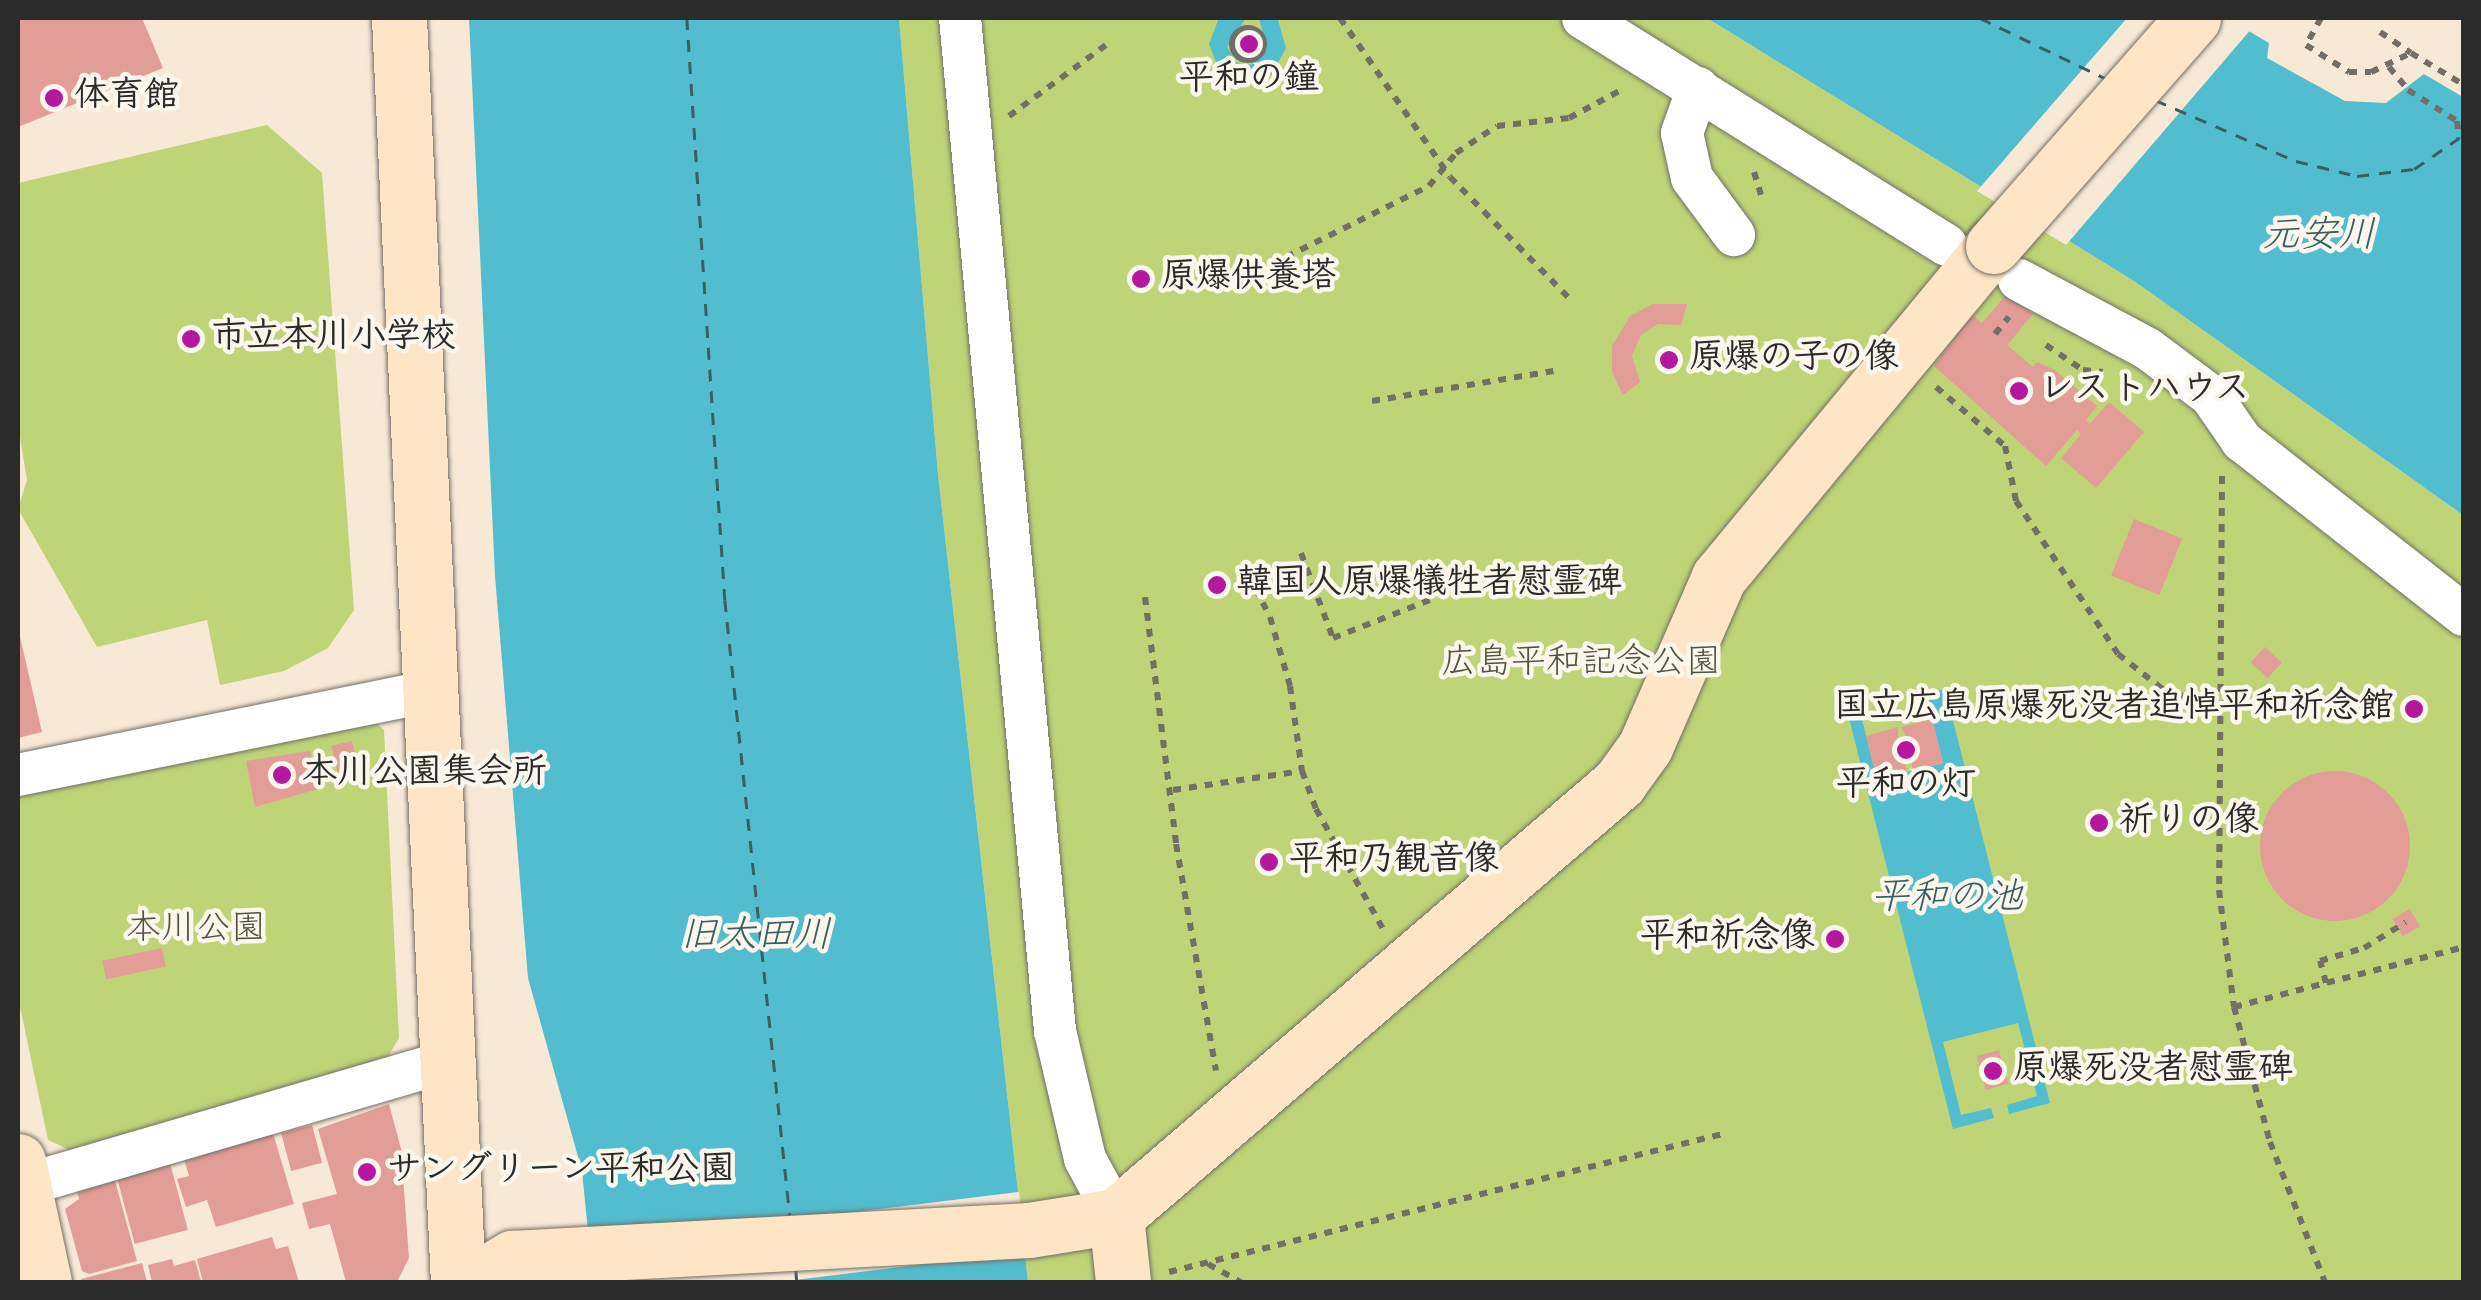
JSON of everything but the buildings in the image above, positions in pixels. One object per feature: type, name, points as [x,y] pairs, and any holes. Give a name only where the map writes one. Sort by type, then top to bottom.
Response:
[{"type":"street","points":[[399,18],[427,692],[458,1282]]},
{"type":"street","points":[[960,18],[1055,1032],[1085,1159],[1116,1216],[1141,1279]]},
{"type":"street","points":[[1583,18],[2148,349],[2211,396],[2242,441],[2464,615]]},
{"type":"street","points":[[472,1282],[512,1258],[1028,1230],[1116,1216],[1620,783],[1645,747],[1719,577],[2192,18]]},
{"type":"street","points":[[1698,88],[1682,132],[1692,178],[1734,235]]},
{"type":"street","points":[[18,775],[427,692]]},
{"type":"street","points":[[44,1282],[19,1178],[446,1062]]},
{"type":"path","points":[[1252,29],[1254,18]]},
{"type":"path","points":[[1340,18],[1444,168],[1570,300]]},
{"type":"path","points":[[2321,18],[2306,45],[2349,72],[2389,66],[2411,54]]},
{"type":"path","points":[[1242,29],[1252,29],[1261,35],[1263,50],[1256,58],[1241,59],[1232,40],[1242,29]]},
{"type":"path","points":[[2380,32],[2464,85]]},
{"type":"path","points":[[996,126],[1106,45]]},
{"type":"path","points":[[1286,256],[1401,203],[1497,126],[1590,111],[1654,62]]},
{"type":"path","points":[[2389,66],[2408,90],[2457,121],[2459,138]]},
{"type":"path","points":[[1372,401],[1554,371]]},
{"type":"path","points":[[1924,376],[2005,446],[2016,501],[2118,654],[2165,691],[2216,705]]},
{"type":"path","points":[[2211,396],[2224,443],[2216,705],[2219,890],[2234,1006],[2270,1142],[2325,1282]]},
{"type":"path","points":[[1300,554],[1334,638],[1430,600]]},
{"type":"path","points":[[1248,574],[1270,617],[1290,686],[1302,771],[1334,847],[1388,938]]},
{"type":"path","points":[[1144,597],[1218,1084]]},
{"type":"path","points":[[1173,790],[1302,771]]},
{"type":"path","points":[[2326,983],[2320,961],[2364,948],[2406,922]]},
{"type":"path","points":[[2234,1006],[2464,948]]},
{"type":"path","points":[[1141,1279],[1726,1133]]},
{"type":"path","points":[[1207,1263],[1240,1282]]},
{"type":"green space","name":"広島平和記念公園","points":[[899,18],[1707,18],[2134,281],[2463,515],[2463,1282],[1028,1282],[938,474]]},
{"type":"green space","name":"市立本川小学校","points":[[267,125],[322,173],[354,610],[328,648],[284,671],[220,685],[207,620],[97,647],[18,509],[27,480],[18,425],[18,183]]},
{"type":"green space","name":"本川公園","points":[[366,714],[384,730],[399,1038],[386,1060],[72,1151],[48,1140],[18,997],[18,788]]},
{"type":"water","name":"旧太田川","points":[[469,18],[899,18],[938,474],[1028,1282],[593,1282],[582,1171],[528,978],[495,576]]},
{"type":"water","points":[[1219,18],[1246,18],[1227,47],[1236,62],[1250,65],[1267,49],[1259,18],[1278,20],[1286,48],[1272,74],[1246,83],[1220,72],[1209,44]]},
{"type":"water","name":"元安川","points":[[1707,18],[2227,18],[2269,43],[2267,58],[2345,101],[2386,103],[2424,74],[2463,97],[2463,515],[2134,281]]},
{"type":"water","name":"平和の池","points":[[1945,689],[2050,1103],[2009,1114],[2007,1105],[2037,1096],[2018,1023],[1943,1042],[1961,1115],[1991,1108],[1994,1118],[1953,1129],[1848,714],[1860,711],[1877,780],[1912,771],[1943,763],[1926,694]]},
{"type":"pier","points":[[2127,18],[2237,18],[2253,27],[2066,245],[1977,191]]},
{"type":"pier","points":[[1019,1192],[1026,1252],[778,1282],[588,1282],[583,1246]]},
{"type":"ferry route","points":[[687,18],[725,600],[790,1216]]},
{"type":"ferry route","points":[[1980,18],[2107,79]]},
{"type":"ferry route","points":[[2155,100],[2296,161],[2357,176],[2414,169],[2459,138]]},
{"type":"ferry route","points":[[796,1269],[797,1282]]},
{"type":"place","name":"平和の鐘","points":[[1249,44]]},
{"type":"place","name":"体育館","points":[[54,98]]},
{"type":"place","name":"原爆供養塔","points":[[1141,279]]},
{"type":"place","name":"市立本川小学校","points":[[191,339]]},
{"type":"place","name":"原爆の子の像","points":[[1669,360]]},
{"type":"place","name":"レストハウス","points":[[2019,391]]},
{"type":"place","name":"韓国人原爆犠牲者慰霊碑","points":[[1217,585]]},
{"type":"place","name":"国立広島原爆死没者追悼平和祈念館","points":[[2414,709]]},
{"type":"place","name":"平和の灯","points":[[1906,750]]},
{"type":"place","name":"本川公園集会所","points":[[282,775]]},
{"type":"place","name":"祈りの像","points":[[2099,823]]},
{"type":"place","name":"平和乃観音像","points":[[1269,862]]},
{"type":"place","name":"平和祈念像","points":[[1835,939]]},
{"type":"place","name":"原爆死没者慰霊碑","points":[[1993,1071]]},
{"type":"place","name":"サングリーン平和公園","points":[[367,1172]]}]
